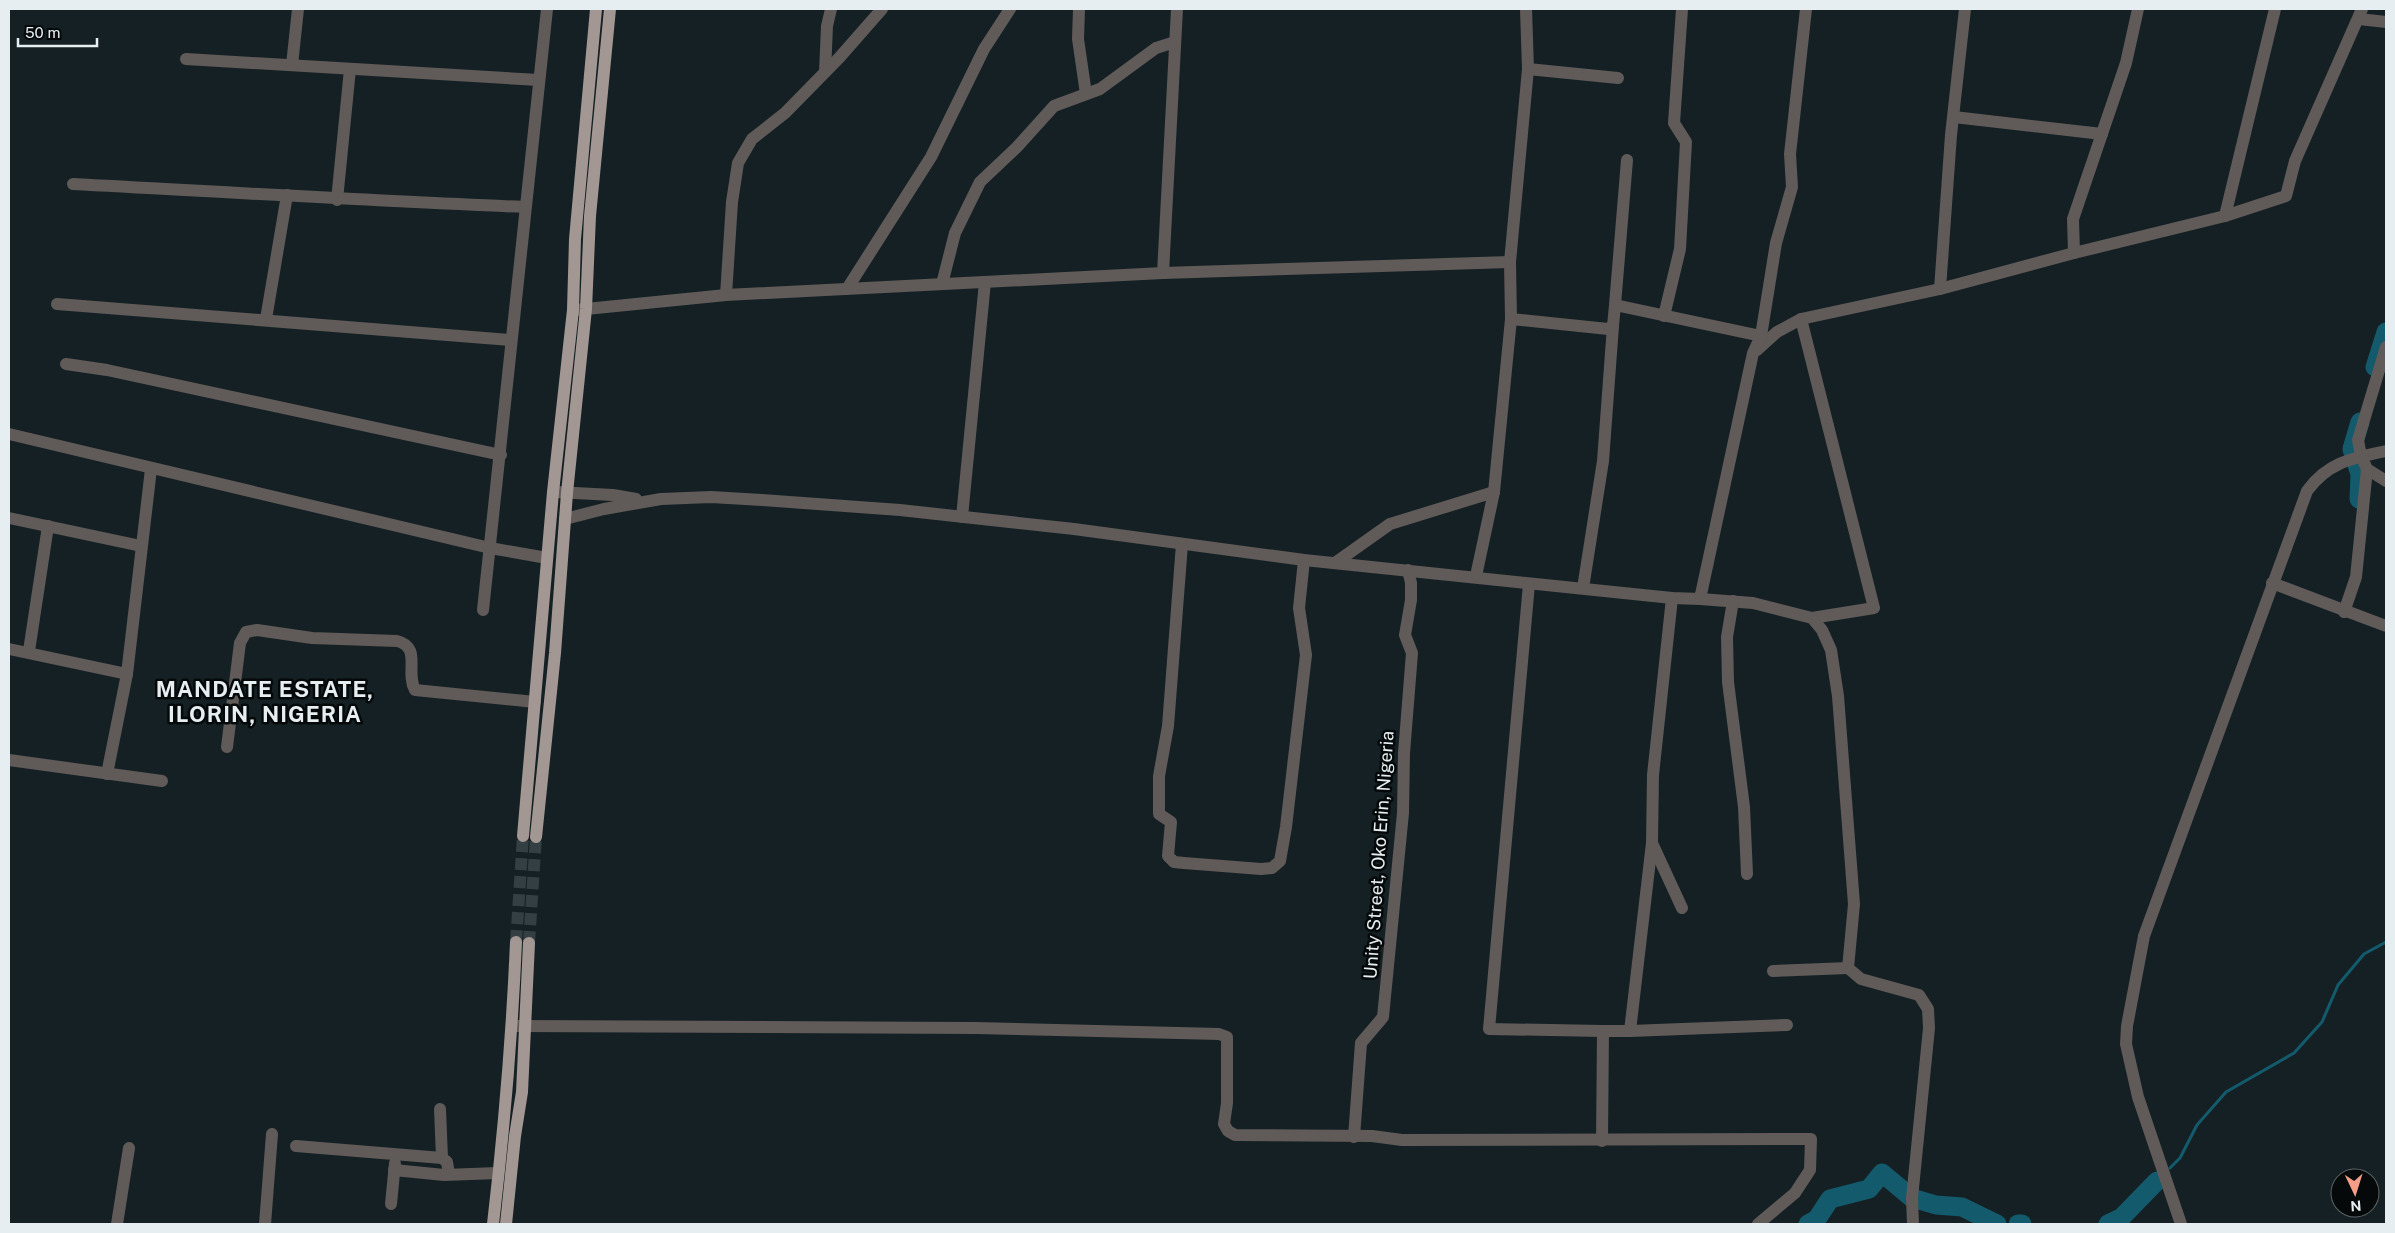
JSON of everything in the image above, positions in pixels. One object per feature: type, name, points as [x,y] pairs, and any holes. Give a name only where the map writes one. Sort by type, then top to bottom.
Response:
[{"type":"main road","points":[[596,9],[575,239],[579,310],[555,653],[530,836],[535,702],[553,492],[579,310],[610,9]]},
{"type":"main road","points":[[506,1224],[515,1136],[522,1092],[516,942]]},
{"type":"main road","points":[[493,1224],[498,1173],[529,943]]},
{"type":"street","points":[[292,64],[298,9]]},
{"type":"street","points":[[483,610],[547,9]]},
{"type":"street","points":[[825,72],[827,26],[830,9]]},
{"type":"street","points":[[726,295],[732,202],[738,162],[752,139],[785,113],[882,9]]},
{"type":"street","points":[[847,289],[931,157],[984,49],[1010,9]]},
{"type":"street","points":[[1080,9],[1078,39],[1086,94]]},
{"type":"street","points":[[1163,273],[1176,9]]},
{"type":"street","points":[[1476,576],[1494,492],[1510,319],[1510,262],[1528,69],[1526,9]]},
{"type":"street","points":[[1664,316],[1680,249],[1686,142],[1674,124],[1682,9]]},
{"type":"street","points":[[1700,600],[1753,353],[1761,336],[1776,243],[1792,187],[1790,154],[1806,9]]},
{"type":"street","points":[[1940,289],[1965,9]]},
{"type":"street","points":[[2074,253],[2073,219],[2126,63],[2138,9]]},
{"type":"street","points":[[2226,216],[2275,9]]},
{"type":"street","points":[[1753,353],[1777,332],[1801,319],[1940,289],[2074,253],[2226,216],[2286,196],[2296,161],[2360,14],[2386,22]]},
{"type":"street","points":[[942,284],[955,233],[980,182],[1017,147],[1054,106],[1100,89],[1156,48],[1175,42]]},
{"type":"street","points":[[186,59],[539,80]]},
{"type":"street","points":[[337,200],[350,69]]},
{"type":"street","points":[[1528,69],[1618,78]]},
{"type":"street","points":[[1954,117],[2102,134]]},
{"type":"street","points":[[1583,588],[1603,461],[1627,160]]},
{"type":"street","points":[[73,184],[287,195],[337,200],[525,207]]},
{"type":"street","points":[[266,319],[287,195]]},
{"type":"street","points":[[579,310],[726,295],[1163,273],[1510,262]]},
{"type":"street","points":[[962,517],[985,282]]},
{"type":"street","points":[[57,304],[266,319],[511,340]]},
{"type":"street","points":[[1615,306],[1761,336]]},
{"type":"street","points":[[1510,319],[1608,330],[1613,326]]},
{"type":"street","points":[[553,492],[643,500],[710,497],[962,517],[1074,529],[1304,560],[1476,576],[1529,584],[1672,598],[1753,603],[1812,618],[1874,608],[1801,319]]},
{"type":"street","points":[[2386,347],[2358,440],[2358,457],[2367,469],[2386,481]]},
{"type":"street","points":[[66,364],[107,370],[501,455]]},
{"type":"street","points":[[9,434],[490,548],[547,558]]},
{"type":"street","points":[[2181,1224],[2138,1097],[2126,1044],[2127,1026],[2144,936],[2307,491],[2316,478],[2342,462],[2386,451]]},
{"type":"street","points":[[107,774],[127,674],[151,469]]},
{"type":"street","points":[[2344,611],[2356,577],[2367,469]]},
{"type":"street","points":[[1335,563],[1390,524],[1494,492]]},
{"type":"street","points":[[565,519],[643,500]]},
{"type":"street","points":[[9,518],[141,546]]},
{"type":"street","points":[[29,652],[48,526]]},
{"type":"street","points":[[1182,544],[1168,726],[1159,776],[1158,814],[1171,822],[1168,856],[1174,862],[1184,864],[1261,869],[1272,868],[1280,861],[1286,828],[1306,655],[1299,608],[1304,560]]},
{"type":"street","name":"Unity Street, Oko Erin, Nigeria","points":[[1354,1137],[1361,1043],[1383,1017],[1401,832],[1412,653],[1406,635],[1411,584],[1408,570]]},
{"type":"street","points":[[2272,583],[2386,626]]},
{"type":"street","points":[[1529,584],[1489,1029],[1630,1031],[1787,1025]]},
{"type":"street","points":[[1630,1031],[1652,843],[1653,775],[1672,598]]},
{"type":"street","points":[[1733,601],[1727,637],[1728,682],[1744,807],[1747,874]]},
{"type":"street","points":[[1812,618],[1822,630],[1831,650],[1838,696],[1854,904],[1848,968]]},
{"type":"street","points":[[227,747],[240,643],[246,632],[257,630],[312,638],[398,641],[406,643],[411,649],[411,683],[415,690],[535,702]]},
{"type":"street","points":[[9,649],[127,674]]},
{"type":"street","points":[[9,760],[162,781]]},
{"type":"street","points":[[1652,843],[1682,908]]},
{"type":"street","points":[[1773,971],[1848,968],[1861,979],[1919,995],[1928,1009],[1929,1028],[1912,1203],[1914,1224]]},
{"type":"street","points":[[519,1026],[976,1028],[1219,1034],[1227,1037],[1227,1096],[1224,1124],[1228,1132],[1235,1135],[1354,1137],[1402,1140],[1479,1138],[1602,1141],[1740,1138],[1811,1139],[1810,1170],[1795,1193],[1758,1224]]},
{"type":"street","points":[[1602,1141],[1603,1031]]},
{"type":"street","points":[[440,1110],[442,1158]]},
{"type":"street","points":[[265,1224],[272,1134]]},
{"type":"street","points":[[296,1146],[442,1158],[447,1162],[448,1174]]},
{"type":"street","points":[[117,1224],[129,1148]]},
{"type":"street","points":[[391,1204],[396,1155]]},
{"type":"street","points":[[394,1170],[448,1174],[498,1173]]},
{"type":"waterway","points":[[2375,367],[2386,332]]},
{"type":"waterway","points":[[2359,499],[2360,474],[2352,449],[2360,422]]},
{"type":"waterway","points":[[2170,1168],[2180,1158],[2197,1125],[2226,1092],[2294,1053],[2322,1022],[2338,985],[2364,954],[2386,942]]},
{"type":"waterway","points":[[1808,1224],[1817,1219],[1830,1199],[1869,1189],[1882,1173],[1912,1198],[1936,1205],[1962,1207],[1997,1224]]},
{"type":"waterway","points":[[2108,1224],[2121,1218],[2157,1181]]},
{"type":"tunnel","points":[[516,942],[523,836]]},
{"type":"tunnel","points":[[529,943],[536,837]]},
{"type":"district","name":"MANDATE ESTATE, ILORIN, NIGERIA","points":[[265,702]]}]
